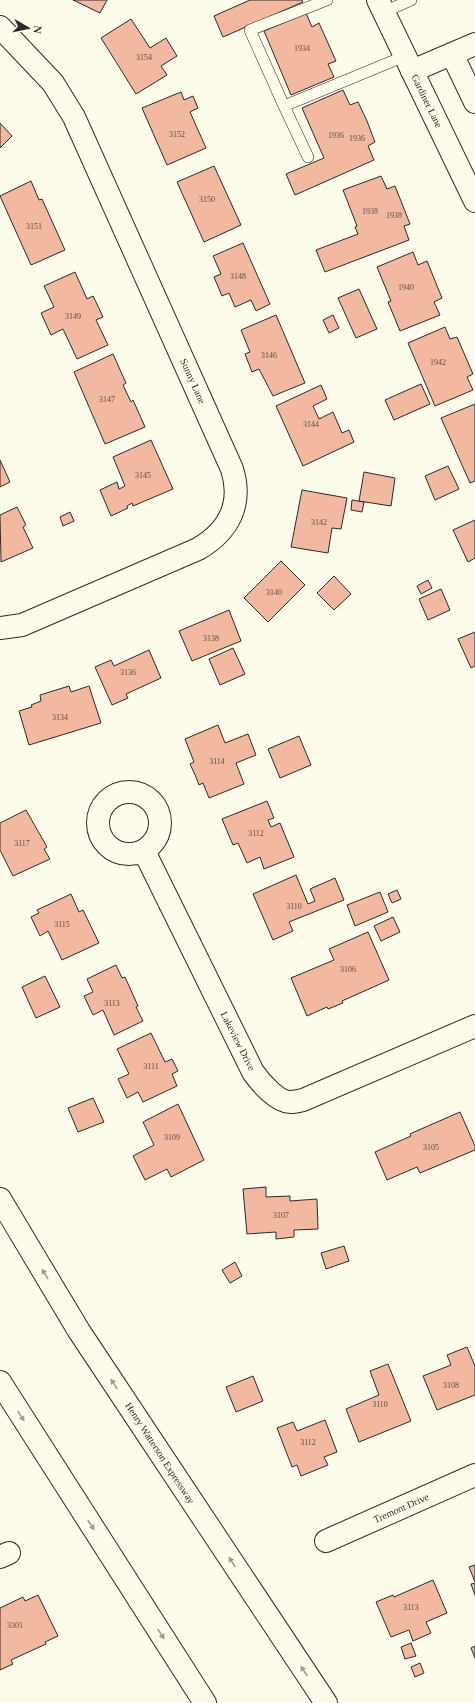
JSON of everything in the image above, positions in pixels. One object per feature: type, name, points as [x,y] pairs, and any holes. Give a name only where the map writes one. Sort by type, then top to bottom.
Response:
[{"type":"main road","name":"Gardiner Lane","points":[[381,6],[475,201]]},
{"type":"main road","name":"Sunny Lane","points":[[0,28],[53,83],[74,117],[232,468],[235,479],[236,494],[233,509],[222,531],[211,541],[198,549],[22,625],[0,628]]},
{"type":"main road","points":[[409,63],[452,54],[475,44]]},
{"type":"main road","points":[[452,54],[475,102]]},
{"type":"main road","name":"Lakeview Drive","points":[[144,851],[253,1072],[260,1083],[279,1098],[289,1102],[303,1100],[475,1026]]},
{"type":"main road","name":"Henry Watterson Expressway","points":[[0,1199],[79,1331],[326,1703]]},
{"type":"main road","points":[[0,1382],[205,1703]]},
{"type":"main road","name":"Tremont Drive","points":[[326,1541],[475,1475]]},
{"type":"lane","points":[[308,157],[250,30],[327,0]]},
{"type":"lane","points":[[381,6],[410,0]]},
{"type":"lane","points":[[284,106],[409,63]]},
{"type":"building","points":[[73,0],[107,0],[100,13]]},
{"type":"building","points":[[250,0],[302,0],[303,2],[223,37],[214,16]]},
{"type":"building","points":[[306,13],[312,27],[319,23],[336,61],[328,64],[334,77],[291,95],[264,31]]},
{"type":"building","points":[[131,19],[150,48],[166,38],[177,56],[161,66],[167,75],[136,94],[101,38]]},
{"type":"building","points":[[343,90],[350,105],[358,102],[367,121],[375,142],[368,146],[374,160],[295,195],[286,174],[324,158],[302,108]]},
{"type":"building","points":[[181,92],[184,100],[193,96],[198,108],[190,112],[206,148],[167,165],[142,108]]},
{"type":"building","points":[[0,123],[12,136],[0,148]]},
{"type":"building","points":[[214,166],[241,225],[204,242],[177,182]]},
{"type":"building","points":[[381,176],[387,189],[395,186],[410,224],[404,226],[409,240],[325,272],[316,250],[358,234],[355,227],[357,226],[343,190]]},
{"type":"building","points":[[31,181],[39,200],[42,199],[65,250],[31,265],[0,196]]},
{"type":"building","points":[[243,243],[270,304],[256,311],[251,300],[235,307],[229,293],[222,296],[214,277],[221,274],[213,256]]},
{"type":"building","points":[[413,252],[418,265],[427,261],[442,298],[434,302],[440,315],[400,331],[388,302],[391,301],[377,267]]},
{"type":"building","points":[[75,272],[87,299],[93,296],[103,317],[96,320],[108,345],[77,359],[63,329],[51,335],[41,313],[54,307],[44,286]]},
{"type":"building","points":[[359,289],[377,329],[356,338],[338,298]]},
{"type":"building","points":[[276,315],[305,383],[273,396],[259,369],[252,372],[245,354],[250,352],[241,330]]},
{"type":"building","points":[[333,315],[339,328],[329,333],[323,320]]},
{"type":"building","points":[[445,327],[450,339],[457,337],[473,374],[467,377],[473,390],[435,406],[408,343]]},
{"type":"building","points":[[113,354],[126,383],[123,385],[131,402],[133,400],[145,427],[105,444],[74,372]]},
{"type":"building","points":[[421,384],[430,404],[394,420],[385,400]]},
{"type":"building","points":[[321,385],[327,399],[313,406],[319,419],[333,412],[342,433],[349,430],[354,442],[303,466],[276,406]]},
{"type":"building","points":[[475,404],[475,481],[470,483],[441,418]]},
{"type":"building","points":[[151,440],[173,489],[133,506],[132,503],[127,506],[128,508],[111,516],[100,490],[117,482],[119,489],[125,486],[113,457]]},
{"type":"building","points":[[0,460],[10,482],[0,487]]},
{"type":"building","points":[[448,466],[459,489],[435,500],[425,476]]},
{"type":"building","points":[[364,472],[395,478],[391,506],[359,501]]},
{"type":"building","points":[[302,490],[347,498],[341,529],[332,528],[328,553],[291,547]]},
{"type":"building","points":[[352,500],[364,502],[362,512],[351,510]]},
{"type":"building","points":[[17,507],[26,525],[23,527],[33,548],[1,562],[0,515]]},
{"type":"building","points":[[70,512],[74,521],[63,526],[60,517]]},
{"type":"building","points":[[475,520],[475,558],[468,562],[453,530]]},
{"type":"building","points":[[281,561],[305,585],[268,622],[244,598]]},
{"type":"building","points":[[334,576],[351,594],[334,610],[317,593]]},
{"type":"building","points":[[428,580],[432,588],[421,594],[417,586]]},
{"type":"building","points":[[441,589],[450,610],[428,620],[419,599]]},
{"type":"building","points":[[229,610],[241,641],[192,661],[179,631]]},
{"type":"building","points":[[475,632],[475,666],[471,668],[458,639]]},
{"type":"building","points":[[233,648],[245,674],[220,685],[209,659]]},
{"type":"building","points":[[149,650],[161,678],[126,694],[128,698],[112,705],[95,667],[111,660],[114,666]]},
{"type":"building","points":[[69,686],[71,692],[89,686],[101,723],[29,745],[19,711],[32,707],[31,705],[41,701],[40,695]]},
{"type":"building","points":[[218,725],[225,743],[248,734],[256,755],[236,763],[244,784],[209,798],[203,783],[199,785],[190,764],[194,762],[185,739]]},
{"type":"building","points":[[299,736],[311,765],[280,778],[268,749]]},
{"type":"building","points":[[267,801],[274,818],[268,820],[271,827],[280,823],[294,857],[264,869],[260,857],[247,863],[238,843],[233,845],[222,819]]},
{"type":"building","points":[[26,810],[47,847],[44,849],[50,859],[13,876],[0,850],[0,823]]},
{"type":"building","points":[[296,875],[308,904],[315,901],[310,889],[335,878],[344,900],[289,922],[293,931],[273,940],[253,894]]},
{"type":"building","points":[[397,890],[401,899],[392,903],[388,894]]},
{"type":"building","points":[[380,892],[388,912],[355,926],[347,905]]},
{"type":"building","points":[[71,894],[79,912],[83,910],[99,943],[62,960],[48,931],[40,936],[31,917],[39,913],[37,910]]},
{"type":"building","points":[[393,917],[400,932],[381,941],[374,926]]},
{"type":"building","points":[[368,932],[389,980],[342,1001],[343,1003],[328,1009],[327,1007],[307,1016],[291,978],[334,960],[329,949]]},
{"type":"building","points":[[116,965],[122,978],[125,977],[143,1021],[114,1035],[103,1010],[93,1015],[84,996],[93,992],[87,979]]},
{"type":"building","points":[[45,976],[60,1007],[36,1018],[22,987]]},
{"type":"building","points":[[151,1033],[165,1062],[172,1059],[178,1071],[172,1074],[177,1086],[143,1102],[138,1092],[127,1098],[118,1079],[129,1074],[117,1049]]},
{"type":"building","points":[[93,1098],[104,1122],[78,1132],[68,1108]]},
{"type":"building","points":[[178,1104],[204,1160],[171,1177],[167,1169],[145,1180],[133,1156],[154,1145],[143,1122]]},
{"type":"building","points":[[460,1112],[475,1146],[475,1150],[420,1173],[417,1167],[387,1180],[375,1152],[411,1136],[410,1134],[412,1133]]},
{"type":"building","points":[[266,1187],[266,1197],[290,1196],[290,1201],[317,1199],[318,1229],[294,1230],[294,1237],[276,1239],[276,1232],[247,1234],[243,1189]]},
{"type":"building","points":[[344,1246],[349,1261],[326,1269],[321,1253]]},
{"type":"building","points":[[235,1262],[242,1276],[230,1283],[222,1270]]},
{"type":"building","points":[[467,1347],[475,1366],[475,1395],[437,1410],[423,1376],[451,1365],[447,1355]]},
{"type":"building","points":[[388,1364],[411,1421],[359,1442],[346,1409],[379,1395],[370,1371]]},
{"type":"building","points":[[253,1376],[263,1401],[236,1412],[226,1387]]},
{"type":"building","points":[[325,1420],[337,1452],[324,1457],[328,1465],[301,1476],[297,1465],[292,1467],[277,1428],[293,1422],[297,1431]]},
{"type":"building","points":[[475,1565],[475,1582],[469,1567]]},
{"type":"building","points":[[433,1580],[447,1613],[426,1622],[431,1633],[413,1641],[409,1630],[391,1637],[376,1602],[393,1595],[394,1597]]},
{"type":"building","points":[[475,1583],[475,1595],[471,1584]]},
{"type":"building","points":[[38,1595],[58,1636],[45,1642],[46,1644],[11,1660],[13,1664],[0,1670],[0,1608],[23,1597],[25,1601]]},
{"type":"building","points":[[411,1643],[416,1656],[405,1659],[401,1647]]},
{"type":"building","points":[[475,1646],[475,1658],[471,1648]]},
{"type":"building","points":[[420,1663],[424,1673],[415,1677],[411,1667]]}]
